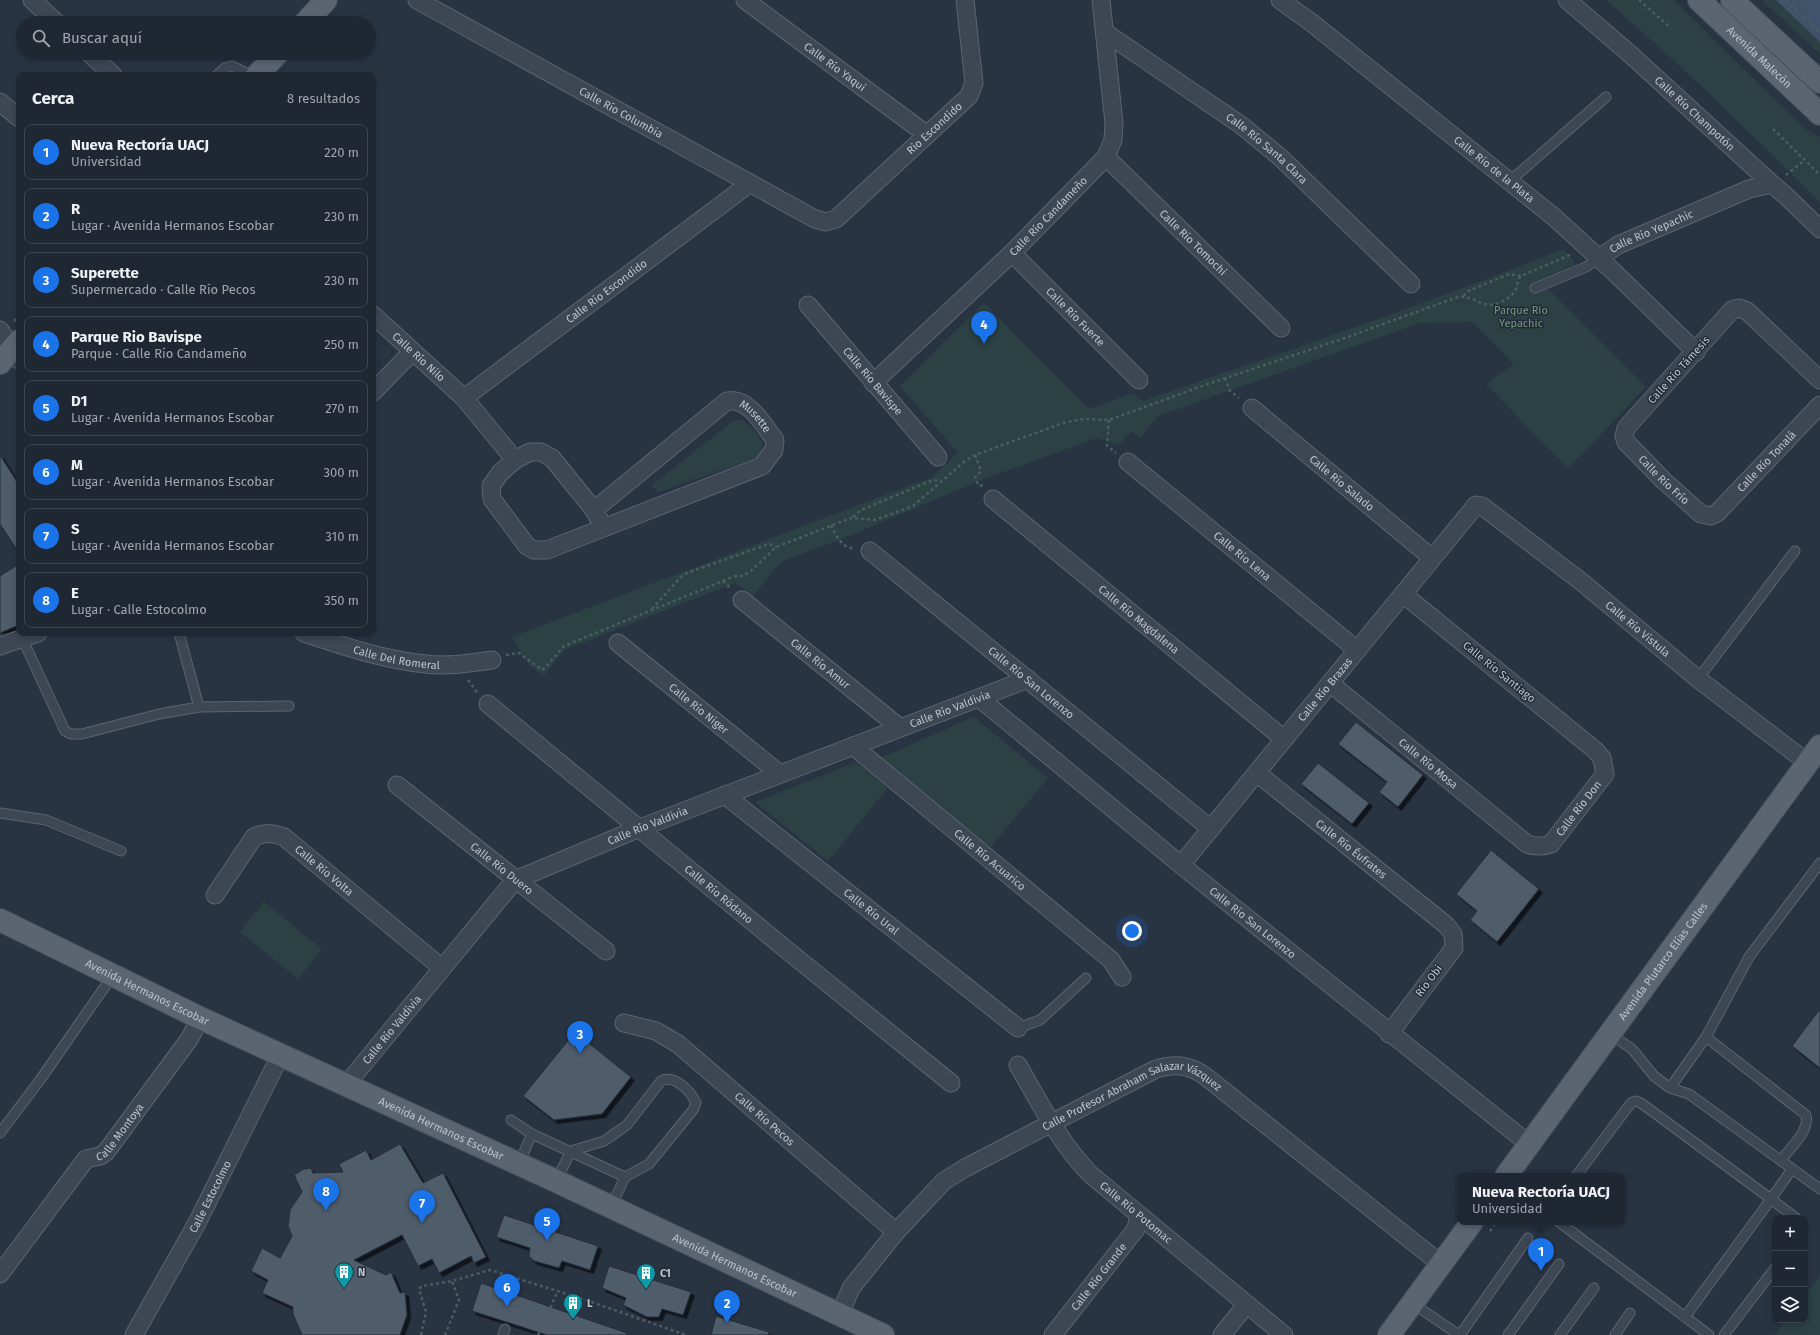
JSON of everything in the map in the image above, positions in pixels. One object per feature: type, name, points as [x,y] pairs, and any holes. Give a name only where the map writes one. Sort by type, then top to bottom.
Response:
[{"type":"main road","points":[[311,16],[326,0]]},
{"type":"main road","name":"Avenida Malecón","points":[[1699,0],[1820,114]]},
{"type":"main road","name":"Avenida Malecón","points":[[1732,0],[1820,82]]},
{"type":"main road","points":[[260,72],[271,60]]},
{"type":"main road","name":"Avenida Plutarco Elías Calles","points":[[1508,1173],[1814,755]]},
{"type":"main road","name":"Avenida Hermanos Escobar","points":[[0,920],[200,1018],[556,1181],[883,1335]]},
{"type":"main road","points":[[1395,1333],[1412,1303],[1470,1225]]},
{"type":"street","points":[[32,0],[49,16]]},
{"type":"street","name":"Calle Río Columbia","points":[[418,0],[815,219],[826,222]]},
{"type":"street","name":"Calle Río Yaqui","points":[[745,0],[926,134]]},
{"type":"street","name":"Rio Escondido","points":[[826,222],[836,219],[926,134],[969,96],[973,90],[974,83],[965,0]]},
{"type":"street","name":"Calle Río Candameño","points":[[874,383],[1012,253],[1106,157],[1112,140],[1114,123],[1106,33],[1101,0]]},
{"type":"street","name":"Calle Río de la Plata","points":[[1280,0],[1312,23],[1510,181],[1585,245],[1696,352]]},
{"type":"street","name":"Calle Río Champotón","points":[[1568,0],[1630,54],[1772,184],[1785,194],[1820,229]]},
{"type":"street","name":"Calle Río Santa Clara","points":[[1106,33],[1241,125],[1280,157],[1411,284]]},
{"type":"street","points":[[97,60],[110,72]]},
{"type":"street","points":[[0,102],[16,115]]},
{"type":"street","name":"Calle Río Tomochi","points":[[1106,157],[1281,328]]},
{"type":"street","name":"Calle Río Escondido","points":[[464,398],[741,190],[748,182]]},
{"type":"street","name":"Calle Río Yepachic","points":[[1599,258],[1618,245],[1720,201],[1749,189],[1772,184]]},
{"type":"street","name":"Calle Río Fuerte","points":[[1012,253],[1139,380]]},
{"type":"street","name":"Calle Río Bavispe","points":[[808,305],[938,457]]},
{"type":"street","name":"Calle Río Támesis","points":[[1624,436],[1626,428],[1696,352],[1732,310],[1739,308],[1747,311],[1820,380]]},
{"type":"street","name":"Calle Río Nilo","points":[[376,318],[464,398]]},
{"type":"street","points":[[0,330],[13,353]]},
{"type":"street","points":[[376,389],[412,352]]},
{"type":"street","points":[[464,398],[515,460]]},
{"type":"street","name":"Musette","points":[[594,510],[724,402],[733,400],[750,408],[775,440],[774,450],[762,466],[603,526],[546,550],[534,550],[527,546],[492,499],[491,486],[500,473],[515,460],[530,452],[541,452],[552,458],[594,510],[603,526]]},
{"type":"street","name":"Calle Río Tonalá","points":[[1711,516],[1717,513],[1820,405]]},
{"type":"street","name":"Calle Río Salado","points":[[1252,408],[1432,558]]},
{"type":"street","name":"Calle Río Frío","points":[[1624,436],[1626,442],[1664,481],[1701,514],[1711,516]]},
{"type":"street","name":"Calle Rio Lena","points":[[1128,462],[1357,650]]},
{"type":"street","name":"Calle Río Magdalena","points":[[993,499],[1284,739]]},
{"type":"street","name":"Calle Río Vistula","points":[[1468,514],[1476,505],[1482,506],[1583,583],[1698,679],[1814,755]]},
{"type":"street","name":"Calle Río Brazas","points":[[1181,866],[1468,514]]},
{"type":"street","name":"Calle Río San Lorenzo","points":[[870,551],[1211,829]]},
{"type":"street","name":"Calle Río Santiago","points":[[1403,594],[1595,750]]},
{"type":"street","name":"Calle Río Amur","points":[[742,600],[899,727]]},
{"type":"street","points":[[0,646],[28,636]]},
{"type":"street","name":"Calle Del Romeral","points":[[314,636],[395,659],[426,665],[460,665],[492,660]]},
{"type":"street","name":"Calle Río Niger","points":[[618,643],[780,774]]},
{"type":"street","name":"Calle Río Valdivia","points":[[346,1085],[515,880],[640,828],[899,727],[1028,679]]},
{"type":"street","name":"Calle Río Mosa","points":[[1330,683],[1527,844]]},
{"type":"street","name":"Calle Río San Lorenzo","points":[[979,698],[1181,866],[1389,1034],[1529,1144]]},
{"type":"street","name":"Calle Río Ródano","points":[[488,704],[640,828],[788,952],[951,1083]]},
{"type":"street","name":"Calle Río Acuarico","points":[[853,746],[1112,960],[1122,977]]},
{"type":"street","name":"Calle Río Don","points":[[1527,844],[1535,847],[1542,847],[1551,844],[1605,774],[1602,758],[1595,750]]},
{"type":"street","name":"Calle Río Éufrates","points":[[1257,773],[1446,925]]},
{"type":"street","name":"Calle Río Duero","points":[[397,785],[606,951]]},
{"type":"street","name":"Calle Río Ural","points":[[725,795],[1018,1028]]},
{"type":"street","name":"Calle Río Volta","points":[[215,895],[254,837],[262,834],[273,833],[284,837],[442,968]]},
{"type":"street","name":"Río Obi","points":[[1389,1034],[1454,948],[1453,934],[1446,925]]},
{"type":"street","name":"Calle Montoya","points":[[0,1274],[86,1159],[100,1156],[106,1152],[190,1038],[200,1018]]},
{"type":"street","name":"Calle Río Pecos","points":[[624,1023],[656,1031],[678,1044],[896,1232]]},
{"type":"street","name":"Calle Estocolmo","points":[[134,1335],[197,1223],[281,1054]]},
{"type":"street","name":"Calle Río Potomac","points":[[1018,1065],[1080,1164],[1246,1305],[1284,1335]]},
{"type":"street","name":"Calle Profesor Abraham Salazar Vázquez","points":[[840,1314],[851,1288],[896,1232],[944,1182],[965,1168],[1156,1069],[1169,1065],[1182,1065],[1195,1069],[1441,1264]]},
{"type":"street","name":"Calle Río Grande","points":[[1053,1335],[1136,1229],[1139,1215]]},
{"type":"street","points":[[1222,1335],[1246,1305]]},
{"type":"lane","points":[[220,72],[225,68],[232,66],[244,72]]},
{"type":"lane","points":[[1510,181],[1606,97]]},
{"type":"lane","name":"Calle Río Yepachic","points":[[1535,288],[1586,267],[1599,258]]},
{"type":"lane","points":[[1698,679],[1795,551]]},
{"type":"lane","points":[[180,636],[199,707]]},
{"type":"lane","points":[[22,638],[65,731],[71,734],[82,734],[159,714],[199,707],[289,706]]},
{"type":"lane","points":[[0,813],[46,820],[121,851]]},
{"type":"lane","points":[[1670,1088],[1706,1037],[1749,957],[1820,863]]},
{"type":"lane","points":[[0,1133],[40,1080],[112,974]]},
{"type":"lane","points":[[1018,1028],[1040,1020],[1086,978]]},
{"type":"lane","points":[[1610,1034],[1632,1049],[1654,1076],[1670,1088],[1689,1094],[1820,1189]]},
{"type":"lane","points":[[1706,1037],[1806,1115],[1806,1128],[1781,1160]]},
{"type":"lane","points":[[556,1181],[571,1151],[604,1142],[627,1125],[661,1080],[666,1078],[673,1079],[692,1094],[696,1103],[693,1110],[649,1164],[625,1177],[611,1207]]},
{"type":"lane","points":[[1578,1173],[1631,1103],[1636,1101],[1641,1102],[1792,1215]]},
{"type":"lane","points":[[511,1120],[532,1134],[625,1177]]},
{"type":"lane","points":[[518,1164],[532,1134]]},
{"type":"lane","points":[[1685,1317],[1792,1169]]},
{"type":"lane","points":[[1563,1225],[1709,1335]]},
{"type":"lane","points":[[1412,1303],[1459,1335],[1528,1238]]},
{"type":"lane","points":[[1508,1335],[1559,1264]]},
{"type":"lane","points":[[1724,1335],[1772,1272]]},
{"type":"lane","points":[[1560,1335],[1594,1288]]},
{"type":"lane","points":[[1615,1335],[1630,1313]]},
{"type":"path","points":[[1639,0],[1671,28]]},
{"type":"path","points":[[1786,0],[1820,33]]},
{"type":"path","points":[[1773,129],[1820,176]]},
{"type":"path","points":[[1786,175],[1805,160]]},
{"type":"path","points":[[492,660],[513,653],[519,653],[542,670],[564,646],[723,581],[743,576],[751,571],[776,547],[852,518],[875,520],[912,506],[965,461],[975,455],[1063,423],[1083,419],[1109,420],[1464,296],[1466,292],[1510,274],[1521,276],[1569,256],[1585,245]]},
{"type":"path","points":[[1464,296],[1488,306],[1499,303],[1508,298],[1515,291],[1521,276]]},
{"type":"path","points":[[1226,378],[1230,391],[1252,408]]},
{"type":"path","points":[[1109,420],[1107,446],[1128,462]]},
{"type":"path","points":[[975,455],[981,471],[975,478],[979,486],[985,484],[993,499]]},
{"type":"path","points":[[852,518],[860,510],[933,480],[942,481]]},
{"type":"path","points":[[831,525],[839,540],[847,547],[870,551]]},
{"type":"path","points":[[652,610],[681,577],[687,573],[769,544],[776,547]]},
{"type":"path","points":[[460,665],[471,686],[488,704]]},
{"type":"path","points":[[421,1335],[426,1312],[419,1289],[422,1286],[452,1281],[490,1270],[558,1291],[686,1335]]},
{"type":"path","points":[[445,1335],[459,1300],[452,1281]]},
{"type":"path","points":[[538,1335],[558,1291]]},
{"type":"green space","points":[[1606,0],[1674,0],[1806,130],[1820,137],[1820,203],[1715,99]]},
{"type":"green space","points":[[1762,0],[1820,0],[1820,54]]},
{"type":"green space","name":"Parque Rio Yepachic","points":[[1563,249],[1574,261],[1574,265],[1539,280],[1646,387],[1568,469],[1486,384],[1514,364],[1472,322],[1420,323],[1158,416],[1140,438],[1131,431],[1119,445],[1097,438],[982,480],[839,540],[782,561],[753,596],[735,583],[564,650],[544,676],[529,665],[512,637],[932,477],[958,453],[900,386],[984,303],[1090,409],[1133,393],[1143,401],[1406,309]]},
{"type":"green space","points":[[739,419],[756,432],[762,442],[763,447],[759,456],[752,460],[657,492],[652,485],[732,422]]},
{"type":"green space","points":[[974,717],[1048,778],[990,848],[880,758]]},
{"type":"green space","points":[[856,762],[888,788],[828,861],[755,802]]},
{"type":"green space","points":[[264,902],[322,949],[298,979],[240,932]]},
{"type":"green space","points":[[1820,1275],[1820,1335],[1775,1335],[1784,1323],[1808,1323],[1808,1291]]},
{"type":"water","points":[[1776,0],[1820,0],[1820,42]]},
{"type":"building","points":[[0,455],[16,480],[16,548],[0,524]]},
{"type":"building","points":[[16,566],[16,626],[0,633],[0,576]]},
{"type":"building","points":[[1356,722],[1423,775],[1398,807],[1379,792],[1387,782],[1338,744]]},
{"type":"building","points":[[1318,763],[1369,803],[1352,824],[1301,784]]},
{"type":"building","points":[[1491,850],[1539,889],[1497,942],[1470,920],[1477,911],[1456,894]]},
{"type":"building","points":[[1820,1009],[1820,1068],[1792,1046]]},
{"type":"building","points":[[575,1032],[631,1077],[602,1114],[554,1120],[523,1096]]},
{"type":"building","points":[[400,1144],[423,1183],[443,1173],[486,1257],[474,1263],[471,1256],[439,1273],[432,1259],[418,1266],[402,1235],[354,1260],[386,1275],[391,1272],[400,1293],[405,1292],[407,1315],[400,1335],[302,1335],[293,1314],[293,1307],[262,1293],[268,1280],[251,1271],[262,1248],[280,1258],[292,1236],[288,1226],[290,1210],[302,1192],[294,1175],[304,1169],[311,1168],[313,1173],[343,1172],[339,1164],[366,1150],[371,1160]]},
{"type":"building","points":[[504,1215],[598,1246],[590,1270],[562,1261],[559,1268],[534,1261],[529,1256],[530,1248],[496,1237]]},
{"type":"building","name":"C1","points":[[609,1266],[691,1292],[683,1315],[662,1309],[659,1317],[647,1317],[623,1305],[626,1298],[602,1288]]},
{"type":"building","points":[[481,1283],[627,1333],[626,1335],[547,1335],[472,1311]]},
{"type":"building","points":[[716,1316],[769,1332],[768,1335],[711,1335]]},
{"type":"place","name":"Parque Rio Bavispe","points":[[984,344]]},
{"type":"place","name":"Superette","points":[[580,1054]]},
{"type":"place","name":"E","points":[[326,1211]]},
{"type":"place","name":"S","points":[[422,1223]]},
{"type":"place","name":"D1","points":[[547,1241]]},
{"type":"place","name":"Nueva Rectoría UACJ","points":[[1541,1271]]},
{"type":"place","name":"N","points":[[344,1289]]},
{"type":"place","name":"C1","points":[[646,1290]]},
{"type":"place","name":"M","points":[[507,1307]]},
{"type":"place","name":"L","points":[[573,1320]]},
{"type":"place","name":"R","points":[[727,1323]]}]
